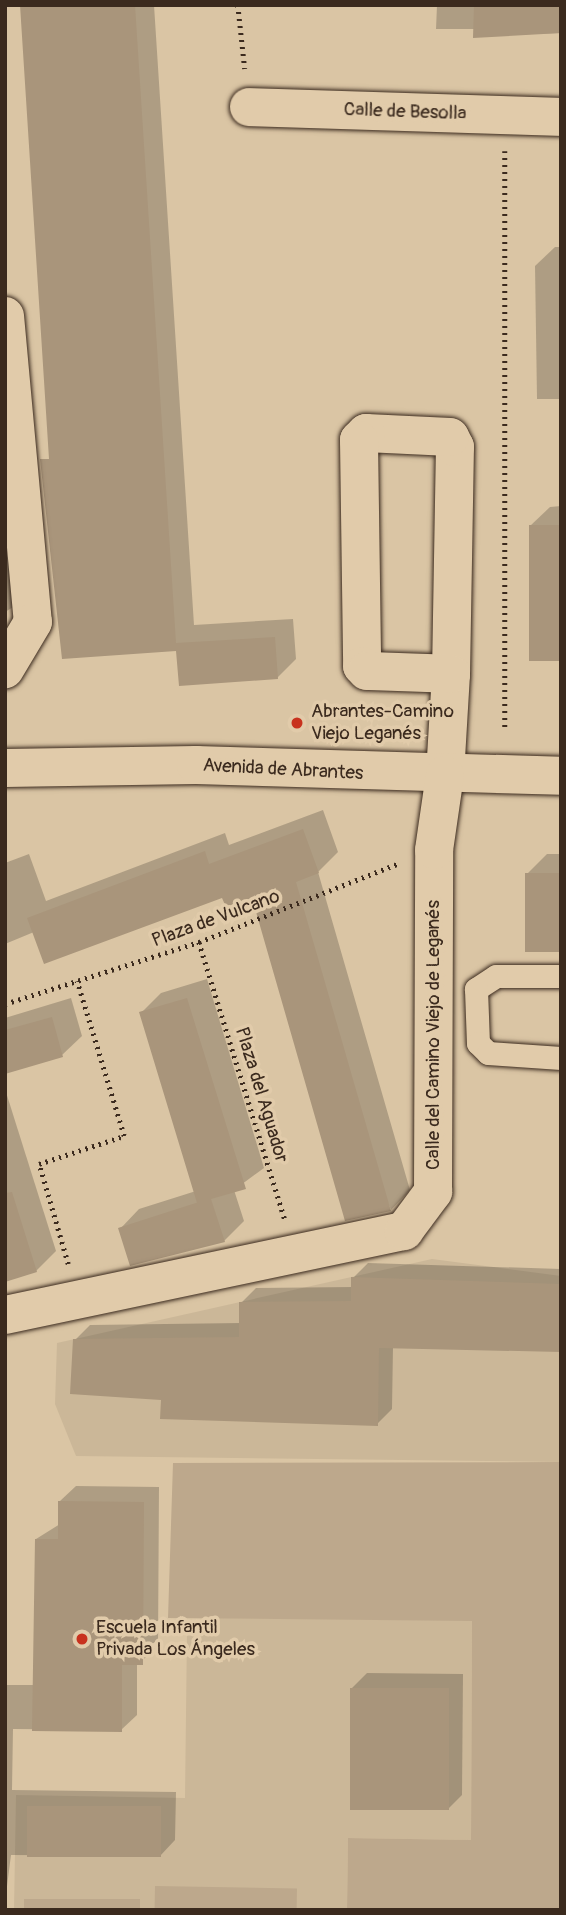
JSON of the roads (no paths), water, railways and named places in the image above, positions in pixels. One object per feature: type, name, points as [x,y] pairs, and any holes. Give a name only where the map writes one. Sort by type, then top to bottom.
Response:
[{"type":"street","name":"Calle de Besolla","points":[[249,107],[561,117]]},
{"type":"street","points":[[5,316],[33,622],[5,669]]},
{"type":"street","name":"Calle del Camino Viejo de Leganés","points":[[5,1315],[297,1257],[404,1231],[433,1192],[434,850],[445,775],[451,674],[456,447],[450,437],[366,433],[359,440],[362,666],[367,671],[451,674]]},
{"type":"street","name":"Avenida de Abrantes","points":[[5,768],[197,765],[445,775],[561,776]]},
{"type":"lane","points":[[561,976],[496,976],[476,989],[478,1043],[488,1053],[561,1058]]},
{"type":"place","name":"Abrantes-Camino Viejo Leganés","points":[[297,723]]},
{"type":"place","name":"Escuela Infantil Privada Los Ángeles","points":[[82,1639]]}]
